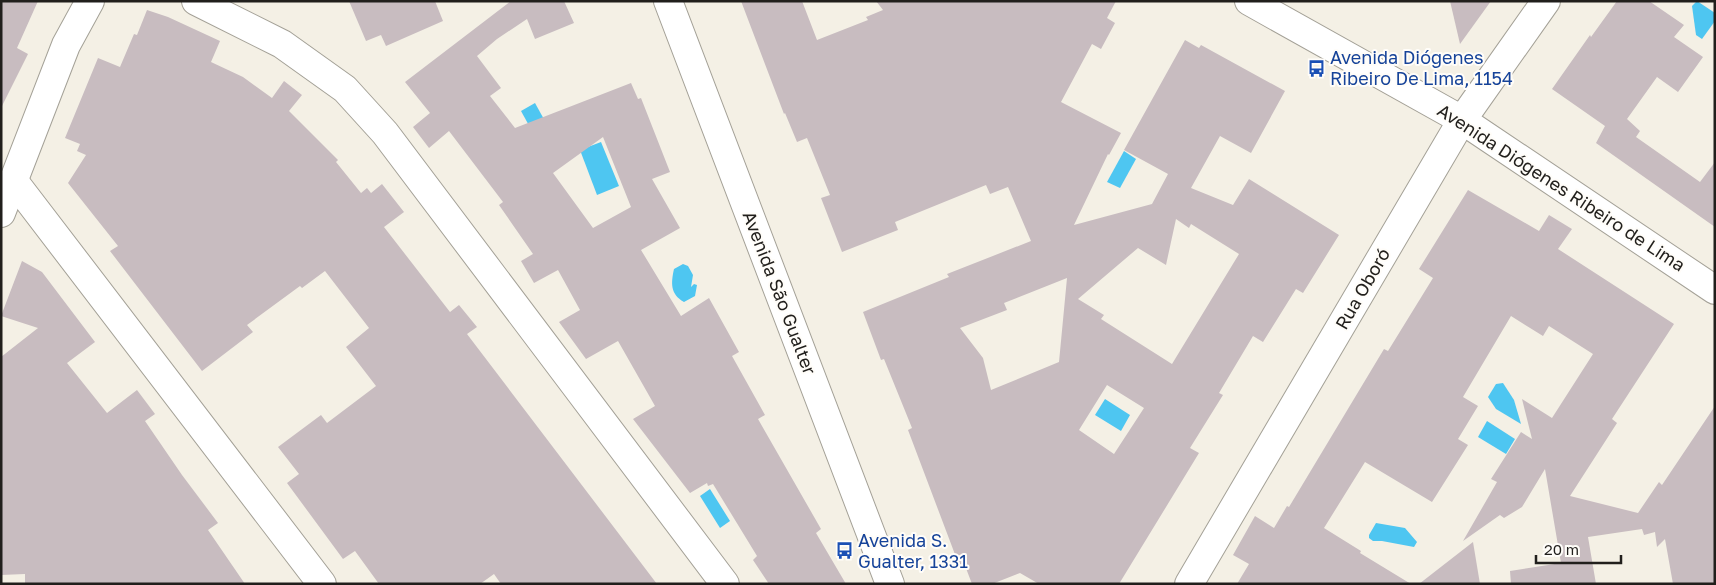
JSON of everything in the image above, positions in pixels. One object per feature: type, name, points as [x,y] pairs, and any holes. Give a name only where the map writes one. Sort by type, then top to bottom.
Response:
[{"type":"street","points":[[1,213],[66,45],[90,1]]},
{"type":"street","points":[[196,1],[282,44],[346,89],[385,133],[725,584]]},
{"type":"street","name":"Avenida São Gualter","points":[[668,1],[890,584]]},
{"type":"street","name":"Avenida Diógenes Ribeiro de Lima","points":[[1249,1],[1462,120],[1715,290]]},
{"type":"street","name":"Rua Oboró","points":[[1189,584],[1462,120],[1546,1]]},
{"type":"street","points":[[13,180],[322,584]]},
{"type":"water","points":[[1697,1],[1715,13],[1715,21],[1702,39],[1696,35],[1692,6]]},
{"type":"water","points":[[535,103],[551,132],[537,140],[521,111]]},
{"type":"water","points":[[601,142],[619,186],[597,195],[580,150]]},
{"type":"water","points":[[1124,151],[1136,159],[1120,188],[1107,182]]},
{"type":"water","points":[[683,264],[688,266],[693,275],[691,287],[694,284],[697,285],[695,296],[684,302],[674,292],[672,283],[674,269]]},
{"type":"water","points":[[1503,383],[1514,400],[1521,424],[1496,409],[1488,397],[1496,384]]},
{"type":"water","points":[[1105,399],[1130,415],[1121,431],[1095,415]]},
{"type":"water","points":[[1487,421],[1515,439],[1506,454],[1478,437]]},
{"type":"water","points":[[710,489],[730,521],[720,528],[700,496]]},
{"type":"water","points":[[1376,523],[1405,528],[1417,542],[1414,547],[1373,541],[1369,538],[1369,535]]},
{"type":"building","points":[[1,1],[38,1],[17,48],[28,54],[1,108]]},
{"type":"building","points":[[349,1],[435,1],[443,21],[386,46],[381,35],[366,41]]},
{"type":"building","points":[[511,1],[564,1],[574,23],[535,39],[527,19],[497,39],[477,56],[501,88],[490,96],[515,128],[631,83],[638,99],[641,98],[670,172],[652,179],[680,228],[641,250],[681,316],[709,298],[739,352],[732,356],[765,415],[758,419],[821,529],[816,533],[846,584],[769,584],[753,560],[757,556],[713,484],[708,486],[707,483],[690,493],[633,419],[655,406],[618,341],[586,359],[559,322],[580,310],[558,270],[534,283],[521,261],[533,254],[499,205],[503,202],[449,131],[429,148],[413,127],[430,113],[405,82]],"holes":[[[603,137],[631,207],[593,228],[553,173]]]},
{"type":"building","points":[[741,1],[802,1],[817,40],[868,20],[866,17],[883,10],[876,1],[1116,1],[1107,18],[1115,23],[1101,49],[1092,44],[1061,102],[1121,133],[1108,154],[1074,225],[1152,204],[1168,174],[1124,150],[1185,40],[1199,48],[1201,45],[1285,91],[1251,153],[1220,136],[1191,188],[1233,205],[1249,179],[1339,235],[1303,293],[1296,289],[1263,342],[1253,336],[1219,393],[1223,395],[1190,448],[1199,453],[1119,584],[1039,584],[1020,573],[992,584],[972,584],[964,563],[959,565],[908,430],[912,428],[884,359],[881,360],[863,312],[949,277],[947,274],[1031,241],[1008,187],[990,194],[986,185],[895,222],[898,230],[842,252],[821,198],[830,195],[807,138],[797,142],[784,114]],"holes":[[[1176,219],[1189,228],[1191,224],[1239,254],[1172,364],[1101,319],[1104,315],[1078,299],[1138,248],[1166,265]],[[1067,278],[1059,362],[991,390],[983,358],[960,328],[1007,310],[1004,303]],[[1107,385],[1144,408],[1114,454],[1079,430]]]},
{"type":"building","points":[[1450,1],[1491,1],[1460,44]]},
{"type":"building","points":[[1617,1],[1649,1],[1684,25],[1674,37],[1703,57],[1678,92],[1657,77],[1627,119],[1640,131],[1636,137],[1700,182],[1715,162],[1715,227],[1596,143],[1605,126],[1552,89],[1590,35],[1591,37]]},
{"type":"building","points":[[147,10],[168,17],[220,41],[211,62],[243,77],[272,98],[284,81],[302,95],[289,111],[338,160],[336,162],[361,193],[367,188],[371,193],[382,184],[404,212],[384,227],[450,312],[459,305],[477,327],[467,334],[657,584],[501,584],[494,574],[480,584],[379,584],[355,551],[343,559],[287,483],[299,474],[278,447],[321,415],[327,423],[376,386],[346,347],[369,328],[325,271],[302,288],[300,286],[247,325],[253,332],[202,371],[110,251],[118,246],[68,183],[86,155],[77,151],[80,144],[65,138],[98,58],[120,67],[134,34],[137,35]]},
{"type":"building","points":[[1468,190],[1539,231],[1549,215],[1572,229],[1558,249],[1674,324],[1612,419],[1617,423],[1570,496],[1638,513],[1659,482],[1662,485],[1715,406],[1715,584],[1673,584],[1665,539],[1657,547],[1655,532],[1644,535],[1642,529],[1588,537],[1596,584],[1511,584],[1510,571],[1561,563],[1545,469],[1522,507],[1504,518],[1500,515],[1463,541],[1497,482],[1491,479],[1521,432],[1532,439],[1522,399],[1552,418],[1593,354],[1549,326],[1543,336],[1511,316],[1463,397],[1478,406],[1458,439],[1468,445],[1432,502],[1365,462],[1324,528],[1361,551],[1360,553],[1411,584],[1237,584],[1249,564],[1233,555],[1255,516],[1274,528],[1287,506],[1289,507],[1384,349],[1388,351],[1433,278],[1419,269]]},
{"type":"building","points":[[22,261],[42,272],[95,342],[67,363],[107,413],[137,390],[155,414],[145,421],[218,523],[208,530],[245,584],[25,584],[25,574],[1,575],[1,357],[38,328],[1,316]]},
{"type":"building","points":[[1473,542],[1480,584],[1419,584]]},
{"type":"place","name":"Avenida Diógenes Ribeiro De Lima, 1154","points":[[1316,68]]},
{"type":"place","name":"Avenida S. Gualter, 1331","points":[[844,551]]}]
